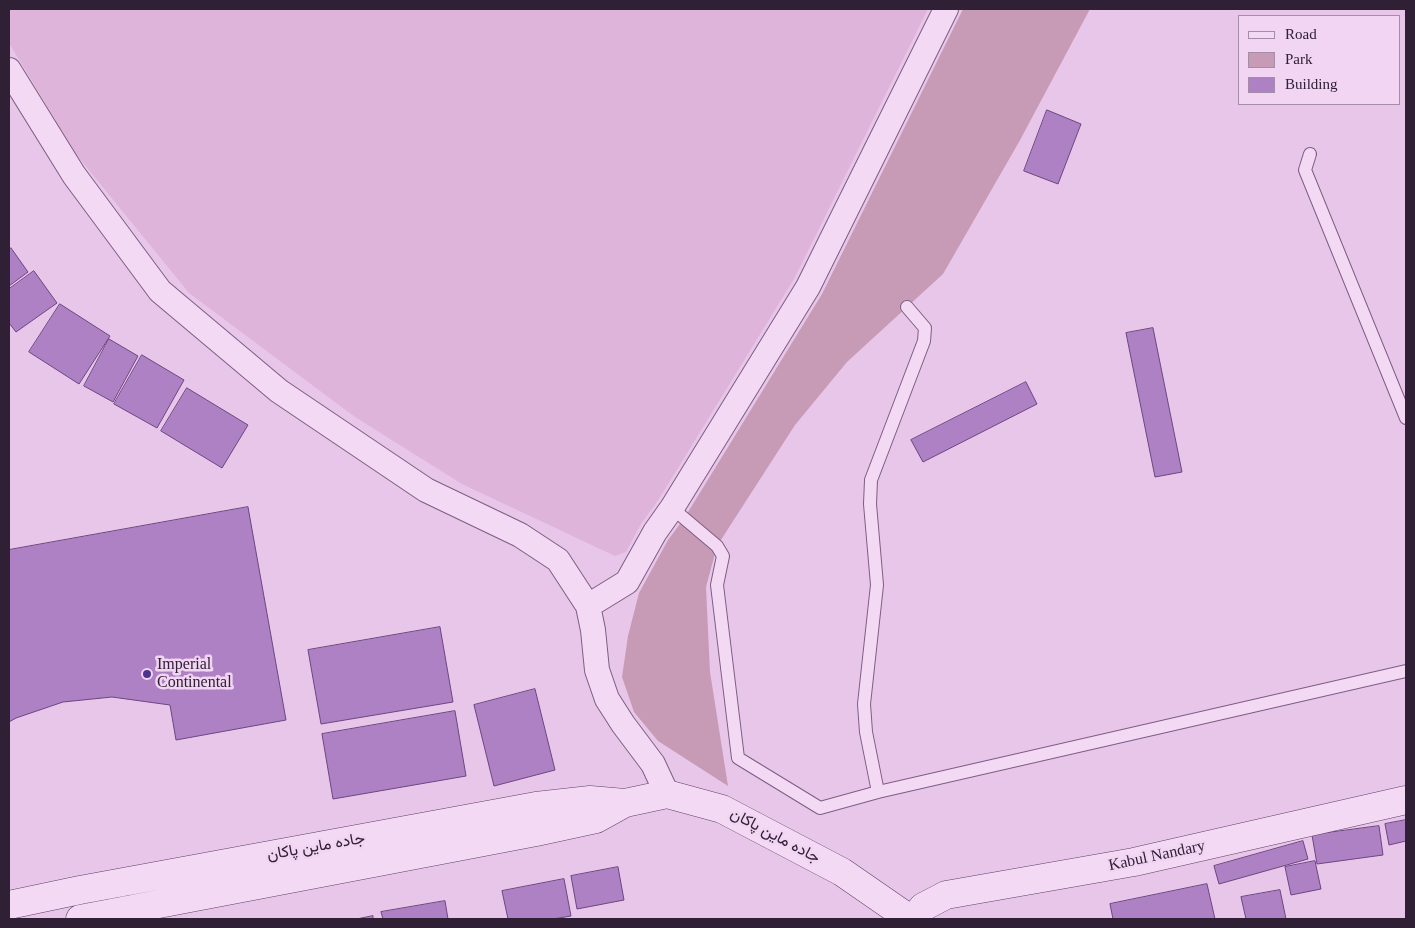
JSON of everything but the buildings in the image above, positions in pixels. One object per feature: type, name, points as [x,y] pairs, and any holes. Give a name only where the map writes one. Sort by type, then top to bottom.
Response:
[{"type":"main road","name":"جاده ماین پاکان","points":[[9,905],[80,890],[536,806],[590,800],[625,803],[668,794],[722,809],[842,872],[910,919]]},
{"type":"main road","name":"Kabul Nandary","points":[[914,919],[923,908],[946,895],[1134,862],[1406,800]]},
{"type":"main road","name":"جاده ماین پاکان","points":[[80,919],[596,819],[625,803]]},
{"type":"street","points":[[588,606],[627,582],[655,532],[672,508],[808,286],[946,9]]},
{"type":"street","points":[[9,70],[74,175],[160,291],[279,391],[426,490],[520,535],[558,560],[588,606],[593,630],[597,670],[607,699],[622,724],[652,764],[668,794]]},
{"type":"lane","points":[[1310,154],[1305,170],[1406,418]]},
{"type":"lane","points":[[878,792],[866,732],[864,704],[877,585],[870,504],[871,480],[924,341],[926,328],[906,307]]},
{"type":"lane","points":[[672,508],[717,546],[723,556],[717,585],[738,758],[820,808],[878,792],[1406,671]]},
{"type":"shaded area","points":[[9,9],[928,9],[794,279],[659,499],[641,524],[626,552],[615,556],[462,484],[355,417],[189,293],[75,153],[9,43]]},
{"type":"green space","points":[[963,9],[1090,9],[1019,142],[943,274],[847,362],[795,425],[717,546],[706,587],[710,672],[728,786],[658,741],[634,712],[622,677],[628,636],[639,593],[668,540],[685,517],[822,294]]},
{"type":"place","name":"Imperial Continental","points":[[147,674]]}]
